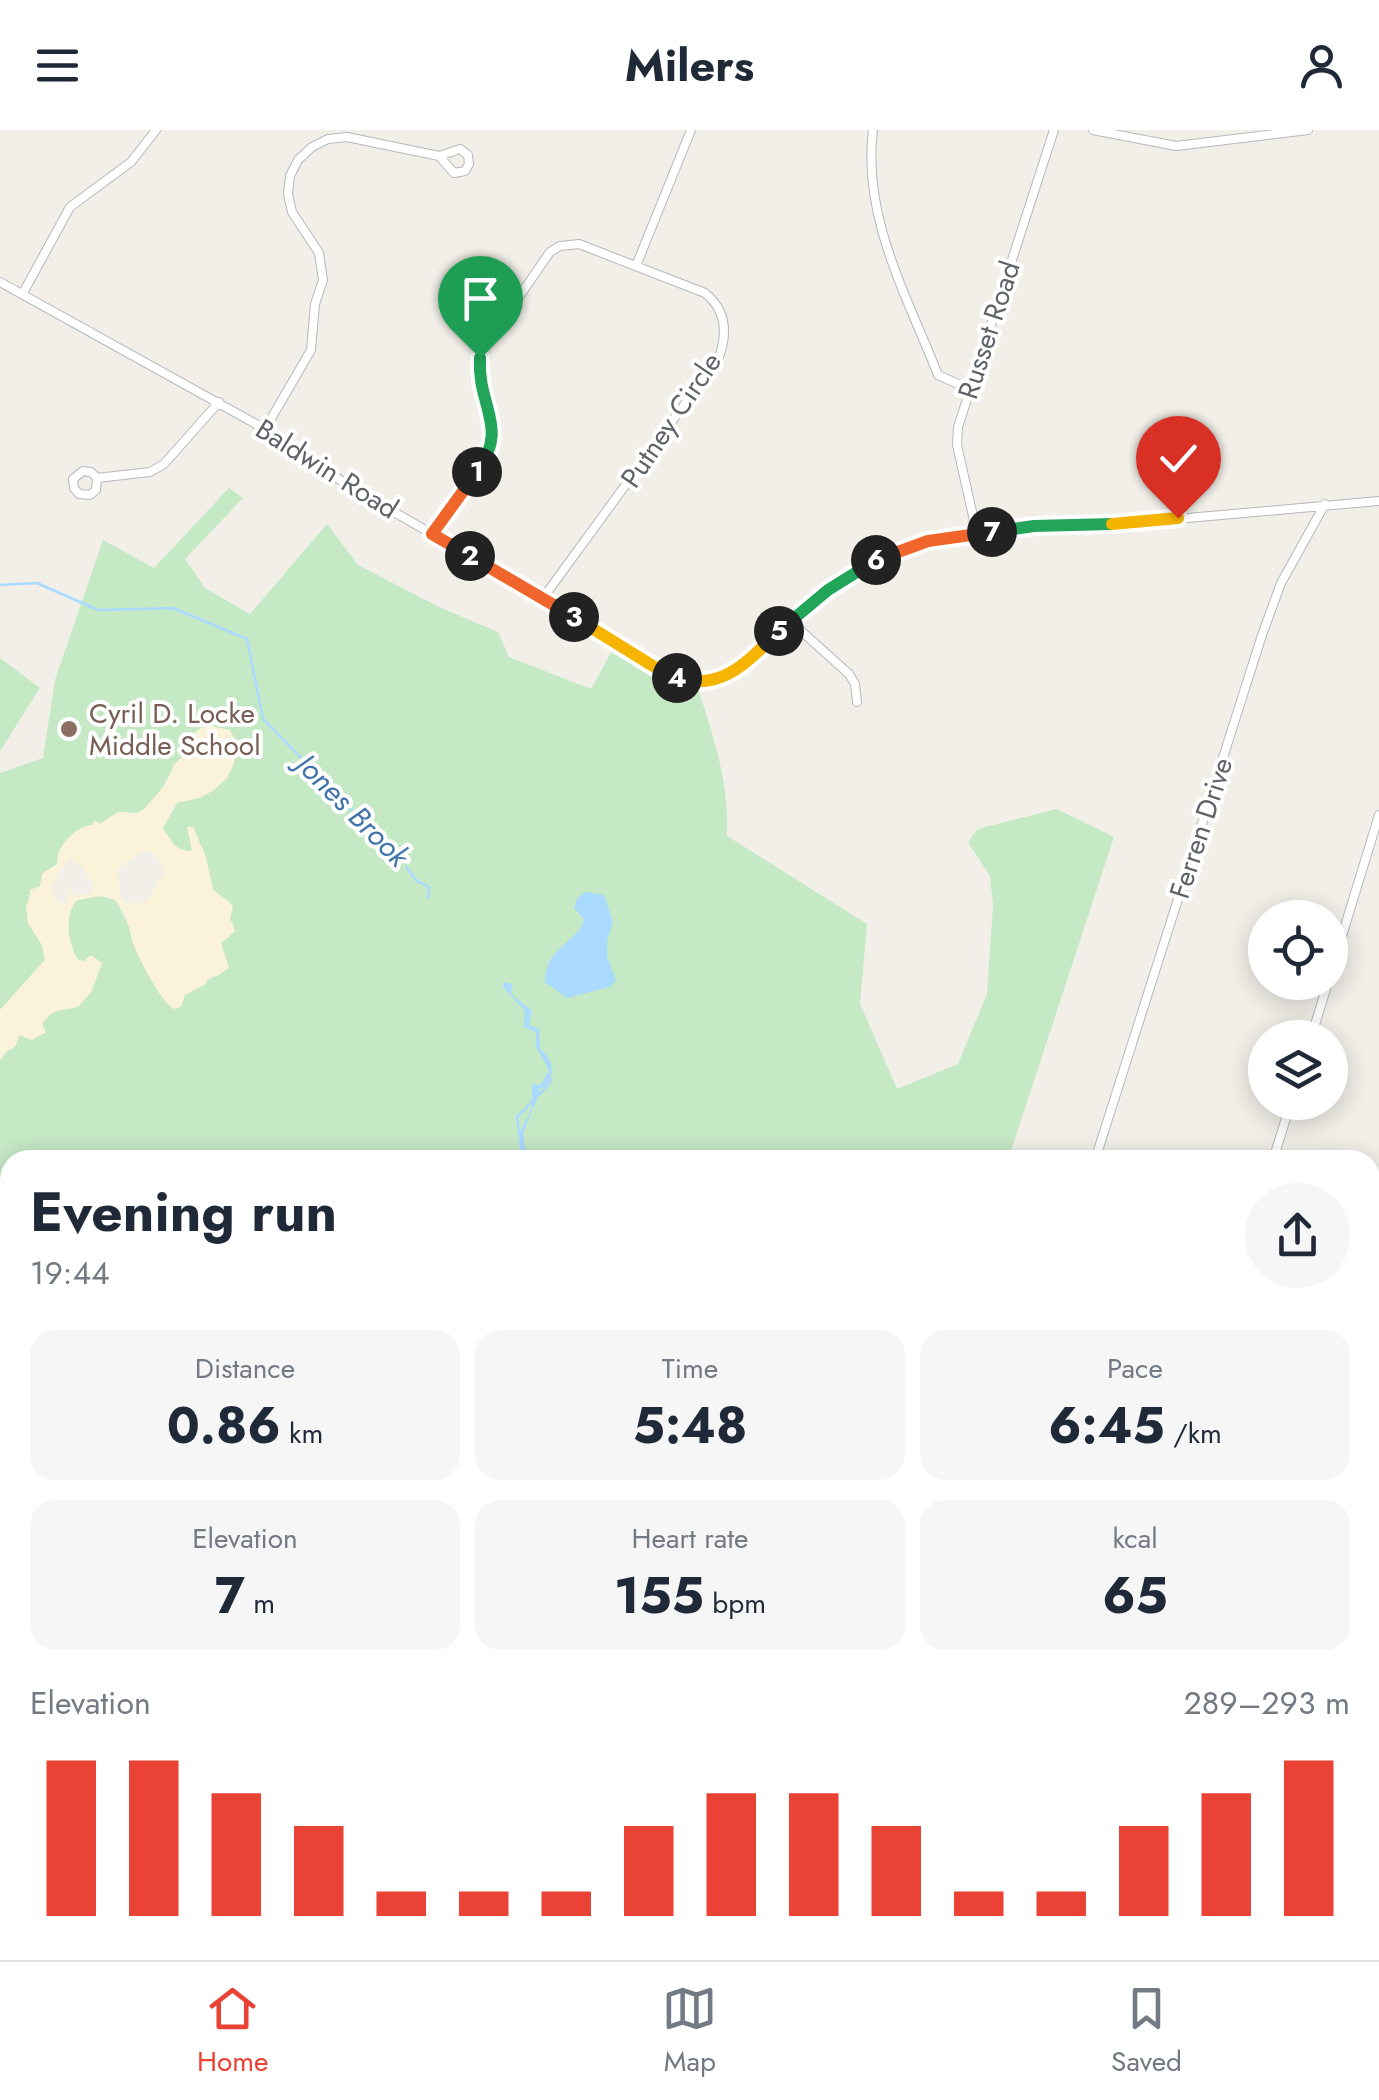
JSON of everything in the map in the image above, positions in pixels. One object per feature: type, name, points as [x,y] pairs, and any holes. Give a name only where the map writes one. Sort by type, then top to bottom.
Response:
[{"type":"street","points":[[23,293],[70,207],[132,162],[156,130]]},
{"type":"street","points":[[636,266],[691,130]]},
{"type":"street","points":[[873,130],[872,175],[884,240],[938,374],[969,389]]},
{"type":"street","name":"Russet Road","points":[[977,534],[957,445],[958,427],[1054,130]]},
{"type":"street","points":[[1094,130],[1176,146],[1229,134],[1308,130]]},
{"type":"street","points":[[265,429],[311,350],[315,304],[322,280],[319,253],[292,212],[288,194],[290,176],[298,160],[328,139],[347,137],[439,156]]},
{"type":"street","name":"Putney Circle","points":[[432,534],[492,448],[493,426],[479,381],[480,358],[545,258],[560,246],[579,244],[705,293],[712,298],[724,322],[722,348],[654,449],[543,598]]},
{"type":"street","name":"Baldwin Road","points":[[0,282],[265,429],[349,486],[665,673],[699,683],[738,670],[828,590],[880,558],[928,541],[1034,526],[1109,525],[1379,501]]},
{"type":"street","points":[[97,478],[150,472],[164,464],[219,402]]},
{"type":"street","name":"Ferren Drive","points":[[1098,1150],[1262,635],[1281,583],[1325,504]]},
{"type":"street","points":[[790,621],[849,674],[855,684],[856,702]]},
{"type":"street","points":[[1348,916],[1379,815]]},
{"type":"street","points":[[1276,1150],[1285,1120]]},
{"type":"green space","points":[[229,488],[243,498],[185,559],[205,588],[250,614],[327,524],[358,565],[498,632],[509,657],[591,689],[614,647],[699,692],[723,781],[727,836],[867,924],[860,1004],[897,1089],[958,1064],[987,994],[993,906],[990,876],[968,842],[977,830],[1057,809],[1114,837],[1011,1150],[0,1150],[0,1061],[14,1048],[19,1035],[32,1040],[45,1033],[42,1024],[51,1014],[78,1006],[91,992],[102,963],[88,957],[78,960],[74,953],[69,921],[77,900],[96,895],[115,900],[140,959],[168,1005],[226,969],[221,943],[231,935],[234,925],[230,902],[213,890],[202,847],[189,832],[192,851],[178,848],[163,828],[179,800],[200,798],[228,778],[224,730],[204,727],[183,741],[183,757],[147,807],[137,813],[117,813],[74,835],[62,846],[57,864],[42,874],[40,886],[29,894],[28,923],[42,945],[45,960],[0,1010],[0,773],[43,758],[55,680],[103,540],[154,568]]},
{"type":"green space","points":[[0,658],[40,688],[0,751]]},
{"type":"sand","points":[[205,725],[230,730],[235,740],[235,761],[225,779],[208,794],[175,803],[163,829],[176,847],[188,852],[192,850],[187,827],[193,827],[206,857],[213,890],[233,906],[230,919],[235,931],[221,943],[229,968],[207,978],[206,984],[185,995],[181,1007],[174,1009],[145,969],[119,904],[106,896],[77,900],[69,922],[75,953],[78,960],[85,961],[91,955],[102,963],[91,992],[79,1006],[51,1014],[42,1024],[46,1033],[32,1040],[19,1035],[16,1045],[0,1061],[0,1010],[45,960],[42,945],[28,923],[26,905],[31,899],[30,890],[40,886],[42,874],[57,864],[63,844],[73,833],[95,820],[100,824],[118,812],[137,814],[144,809],[168,782],[173,766],[182,757],[179,753],[183,741]],"holes":[[[142,851],[156,856],[164,869],[146,903],[126,903],[119,894],[118,869]],[[70,858],[83,868],[94,885],[90,893],[75,896],[67,887],[68,900],[64,904],[56,900],[51,885]]]},
{"type":"water","points":[[585,892],[604,895],[613,922],[607,957],[616,980],[610,987],[567,998],[545,982],[547,970],[556,952],[581,927],[584,919],[574,908]]},
{"type":"water","points":[[504,982],[512,984],[511,994],[532,1011],[529,1025],[539,1029],[540,1049],[552,1067],[547,1083],[537,1089],[540,1092],[523,1133],[525,1150],[521,1150],[520,1132],[532,1108],[532,1084],[541,1085],[549,1070],[536,1047],[536,1032],[524,1027],[525,1011],[503,987]]},
{"type":"waterway","name":"Jones Brook","points":[[0,585],[37,583],[98,610],[173,608],[247,639],[263,719],[387,846]]},
{"type":"waterway","name":"Jones Brook","points":[[406,867],[417,881],[429,887],[428,898]]},
{"type":"waterway","name":"Jones Brook","points":[[539,1095],[551,1078]]},
{"type":"waterway","name":"Jones Brook","points":[[522,1150],[517,1117],[533,1101]]},
{"type":"place","name":"Cyril D. Locke Middle School","points":[[69,729]]},
{"type":"route","points":[[480,358],[479,381],[493,426],[492,448],[432,534],[665,673],[699,683],[738,670],[828,590],[880,558],[912,545],[1034,526],[1109,525],[1178,518]]}]
